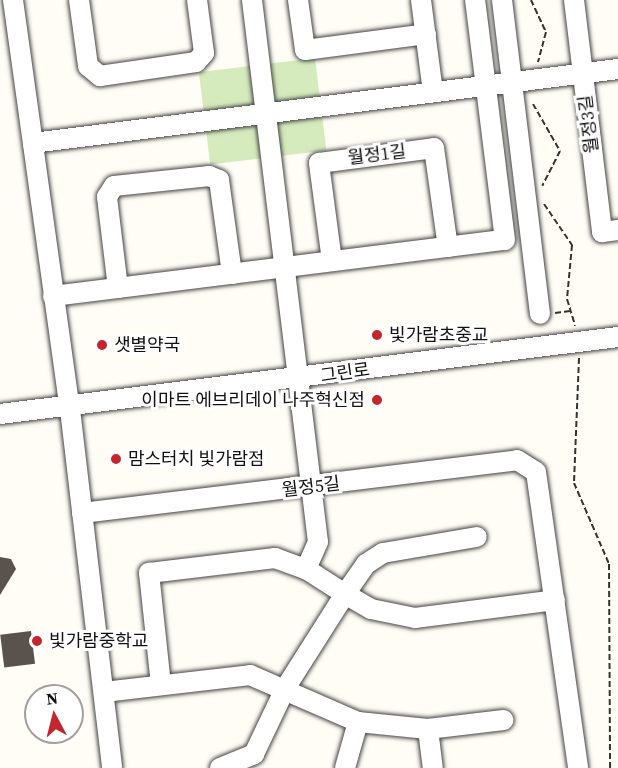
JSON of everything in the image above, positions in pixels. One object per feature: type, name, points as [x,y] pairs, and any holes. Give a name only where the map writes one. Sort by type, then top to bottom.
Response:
[{"type":"street","points":[[13,0],[70,410],[112,768]]},
{"type":"street","points":[[79,0],[88,66],[100,76],[196,62],[204,53],[197,0]]},
{"type":"street","points":[[252,0],[300,379],[318,542],[306,569]]},
{"type":"street","points":[[298,0],[305,50],[426,34]]},
{"type":"street","points":[[421,0],[433,92]]},
{"type":"street","points":[[53,296],[505,240],[475,0]]},
{"type":"street","points":[[502,0],[540,314]]},
{"type":"street","name":"월정3길","points":[[574,0],[602,232],[618,230]]},
{"type":"street","points":[[33,143],[618,69]]},
{"type":"street","name":"월정1길","points":[[332,261],[319,163],[434,148],[448,247]]},
{"type":"street","points":[[118,288],[107,196],[114,186],[210,176],[219,180],[232,274]]},
{"type":"street","name":"그린로","points":[[0,414],[70,410],[618,337]]},
{"type":"street","name":"월정5길","points":[[82,513],[311,487],[517,460],[536,472],[555,600]]},
{"type":"street","points":[[219,768],[255,761],[286,687],[366,564],[382,554],[477,537]]},
{"type":"street","points":[[161,685],[149,573],[275,558],[306,569],[371,609],[415,618],[555,600],[578,768]]},
{"type":"street","points":[[104,692],[250,675],[286,687],[358,722],[428,729],[503,720]]},
{"type":"street","points":[[345,768],[358,722]]},
{"type":"street","points":[[428,729],[433,768]]},
{"type":"path","points":[[531,0],[546,32],[529,98],[560,151],[538,194],[572,245],[567,299],[579,342],[574,483],[609,564],[610,768]]},
{"type":"green space","points":[[315,58],[326,150],[210,165],[199,72]]},
{"type":"building","points":[[0,557],[11,559],[16,569],[0,595]]},
{"type":"building","points":[[31,631],[35,664],[4,668],[0,635]]},
{"type":"place","name":"빛가람초중교","points":[[377,335]]},
{"type":"place","name":"샛별약국","points":[[102,345]]},
{"type":"place","name":"이마트 에브리데이 나주혁신점","points":[[377,400]]},
{"type":"place","name":"맘스터치 빛가람점","points":[[116,459]]},
{"type":"place","name":"빛가람중학교","points":[[37,641]]}]
